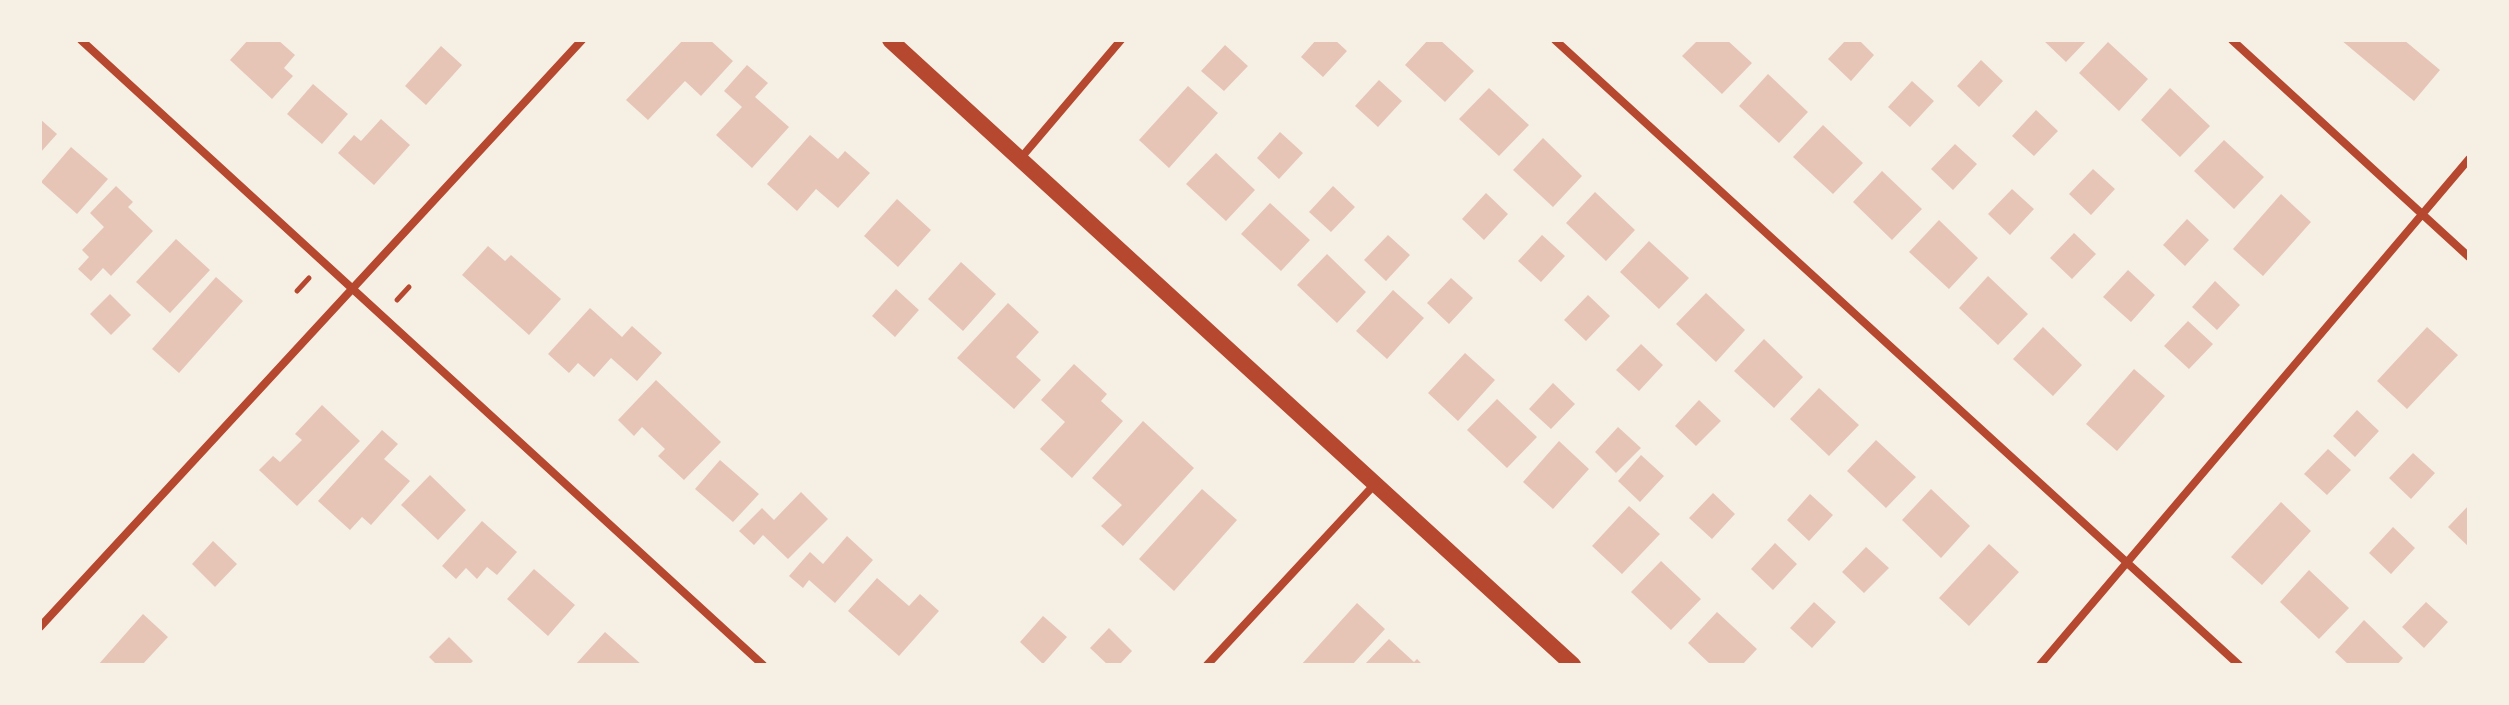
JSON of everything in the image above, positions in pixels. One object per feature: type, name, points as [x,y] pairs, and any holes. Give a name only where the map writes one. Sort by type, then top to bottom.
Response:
[{"type":"main road","points":[[890,40],[1573,665]]},
{"type":"street","points":[[81,40],[763,665]]},
{"type":"street","points":[[40,627],[582,40]]},
{"type":"street","points":[[1019,160],[1121,40]]},
{"type":"street","points":[[1555,40],[2239,665]]},
{"type":"street","points":[[2232,40],[2469,257]]},
{"type":"street","points":[[2040,665],[2469,159]]},
{"type":"street","points":[[1207,665],[1375,483]]},
{"type":"path","points":[[297,291],[309,278]]},
{"type":"path","points":[[397,300],[409,287]]},
{"type":"building","points":[[248,40],[278,40],[295,55],[284,68],[293,76],[272,99],[230,60]]},
{"type":"building","points":[[683,40],[710,40],[733,61],[701,96],[685,81],[648,120],[626,100]]},
{"type":"building","points":[[1316,40],[1335,40],[1347,51],[1323,77],[1301,57]]},
{"type":"building","points":[[1428,40],[1440,40],[1474,71],[1445,102],[1405,65]]},
{"type":"building","points":[[1698,40],[1727,40],[1752,63],[1722,94],[1682,56]]},
{"type":"building","points":[[1846,40],[1859,40],[1874,55],[1851,81],[1828,59]]},
{"type":"building","points":[[2043,40],[2087,40],[2066,62]]},
{"type":"building","points":[[2341,40],[2404,40],[2440,70],[2414,101]]},
{"type":"building","points":[[2108,42],[2148,79],[2119,111],[2079,73]]},
{"type":"building","points":[[1225,45],[1248,66],[1224,91],[1201,71]]},
{"type":"building","points":[[441,46],[462,65],[426,105],[405,86]]},
{"type":"building","points":[[1981,60],[2003,81],[1979,107],[1957,86]]},
{"type":"building","points":[[747,65],[768,83],[755,97],[789,127],[752,168],[716,135],[742,107],[724,91]]},
{"type":"building","points":[[1768,74],[1808,112],[1779,143],[1739,106]]},
{"type":"building","points":[[1379,80],[1402,101],[1378,127],[1355,106]]},
{"type":"building","points":[[1912,81],[1934,101],[1910,127],[1888,107]]},
{"type":"building","points":[[313,84],[348,114],[322,144],[287,114]]},
{"type":"building","points":[[1188,86],[1218,113],[1169,168],[1139,140]]},
{"type":"building","points":[[1489,88],[1529,125],[1499,156],[1459,119]]},
{"type":"building","points":[[2170,88],[2210,126],[2180,157],[2141,120]]},
{"type":"building","points":[[2036,110],[2058,131],[2034,156],[2012,136]]},
{"type":"building","points":[[40,119],[57,134],[40,153]]},
{"type":"building","points":[[381,119],[410,145],[374,185],[338,153],[354,135],[361,141]]},
{"type":"building","points":[[1823,125],[1863,163],[1833,194],[1793,157]]},
{"type":"building","points":[[1280,132],[1303,153],[1279,179],[1257,158]]},
{"type":"building","points":[[810,135],[838,159],[845,151],[870,173],[838,208],[816,189],[797,211],[767,184]]},
{"type":"building","points":[[1543,138],[1582,176],[1553,207],[1513,170]]},
{"type":"building","points":[[2224,140],[2264,177],[2234,209],[2194,171]]},
{"type":"building","points":[[1955,144],[1977,164],[1953,190],[1931,169]]},
{"type":"building","points":[[71,147],[108,179],[77,214],[41,182]]},
{"type":"building","points":[[1216,153],[1255,190],[1226,221],[1186,184]]},
{"type":"building","points":[[2093,169],[2115,189],[2091,215],[2069,194]]},
{"type":"building","points":[[1882,171],[1922,209],[1892,240],[1853,202]]},
{"type":"building","points":[[116,186],[133,202],[128,207],[153,231],[111,276],[103,268],[91,281],[78,269],[89,257],[82,250],[104,227],[90,213]]},
{"type":"building","points":[[1333,186],[1355,207],[1331,232],[1309,212]]},
{"type":"building","points":[[2012,189],[2034,209],[2010,235],[1988,214]]},
{"type":"building","points":[[1595,192],[1635,230],[1606,261],[1566,223]]},
{"type":"building","points":[[1486,193],[1508,214],[1484,240],[1462,219]]},
{"type":"building","points":[[2281,194],[2311,222],[2263,276],[2233,249]]},
{"type":"building","points":[[897,199],[931,230],[898,267],[864,236]]},
{"type":"building","points":[[1270,203],[1310,240],[1281,271],[1241,234]]},
{"type":"building","points":[[2187,219],[2209,240],[2185,266],[2163,245]]},
{"type":"building","points":[[1939,220],[1978,258],[1949,289],[1909,252]]},
{"type":"building","points":[[2074,233],[2096,254],[2072,279],[2050,258]]},
{"type":"building","points":[[1388,235],[1410,255],[1386,281],[1364,260]]},
{"type":"building","points":[[1542,235],[1565,256],[1541,282],[1518,261]]},
{"type":"building","points":[[176,239],[210,270],[170,313],[136,282]]},
{"type":"building","points":[[1649,241],[1689,278],[1659,309],[1620,272]]},
{"type":"building","points":[[488,246],[505,261],[511,255],[561,299],[529,335],[462,275]]},
{"type":"building","points":[[1327,254],[1366,292],[1337,323],[1297,285]]},
{"type":"building","points":[[961,262],[996,294],[963,331],[928,299]]},
{"type":"building","points":[[2128,270],[2155,295],[2131,322],[2103,297]]},
{"type":"building","points":[[1988,276],[2028,314],[1998,345],[1959,308]]},
{"type":"building","points":[[216,277],[243,301],[179,373],[152,349]]},
{"type":"building","points":[[1451,278],[1473,298],[1449,324],[1427,303]]},
{"type":"building","points":[[2215,281],[2240,305],[2217,330],[2192,307]]},
{"type":"building","points":[[896,289],[919,310],[895,337],[872,316]]},
{"type":"building","points":[[1393,290],[1424,318],[1387,359],[1356,331]]},
{"type":"building","points":[[1706,293],[1745,330],[1716,362],[1676,324]]},
{"type":"building","points":[[110,294],[131,315],[111,335],[90,314]]},
{"type":"building","points":[[1588,295],[1610,316],[1586,341],[1564,320]]},
{"type":"building","points":[[1008,303],[1039,332],[1016,357],[1041,380],[1014,409],[957,358]]},
{"type":"building","points":[[590,308],[622,337],[632,326],[662,353],[637,381],[611,358],[594,377],[578,363],[569,373],[548,354]]},
{"type":"building","points":[[2188,321],[2213,344],[2189,369],[2164,346]]},
{"type":"building","points":[[2043,327],[2082,365],[2053,396],[2013,359]]},
{"type":"building","points":[[2427,327],[2458,355],[2407,409],[2377,381]]},
{"type":"building","points":[[1764,339],[1803,377],[1774,408],[1734,371]]},
{"type":"building","points":[[1641,344],[1663,365],[1639,391],[1616,370]]},
{"type":"building","points":[[1465,353],[1495,380],[1458,421],[1428,393]]},
{"type":"building","points":[[1074,364],[1107,394],[1101,401],[1123,421],[1072,478],[1040,449],[1065,422],[1041,400]]},
{"type":"building","points":[[2134,369],[2165,396],[2117,451],[2086,424]]},
{"type":"building","points":[[656,380],[721,442],[684,480],[658,456],[665,449],[642,427],[634,436],[618,420]]},
{"type":"building","points":[[1553,383],[1575,404],[1551,429],[1529,409]]},
{"type":"building","points":[[1819,388],[1859,425],[1829,456],[1790,419]]},
{"type":"building","points":[[1497,399],[1537,437],[1507,468],[1467,430]]},
{"type":"building","points":[[1699,400],[1721,421],[1696,446],[1675,426]]},
{"type":"building","points":[[322,405],[360,441],[297,506],[259,470],[273,456],[280,462],[302,440],[295,434]]},
{"type":"building","points":[[2357,410],[2379,431],[2355,457],[2333,436]]},
{"type":"building","points":[[1143,421],[1194,468],[1123,546],[1101,526],[1122,505],[1092,478]]},
{"type":"building","points":[[1618,427],[1641,448],[1616,473],[1595,452]]},
{"type":"building","points":[[382,430],[398,444],[384,459],[410,481],[371,525],[362,517],[350,530],[318,501]]},
{"type":"building","points":[[1876,440],[1916,477],[1886,508],[1847,471]]},
{"type":"building","points":[[1559,441],[1589,469],[1553,509],[1523,482]]},
{"type":"building","points":[[2328,449],[2351,470],[2327,495],[2304,474]]},
{"type":"building","points":[[2413,453],[2435,473],[2411,499],[2389,478]]},
{"type":"building","points":[[1641,455],[1664,476],[1640,502],[1618,481]]},
{"type":"building","points":[[720,460],[759,494],[733,522],[695,489]]},
{"type":"building","points":[[430,475],[466,510],[438,540],[401,505]]},
{"type":"building","points":[[1202,489],[1237,520],[1174,591],[1139,559]]},
{"type":"building","points":[[1931,489],[1970,526],[1941,558],[1902,520]]},
{"type":"building","points":[[801,492],[828,519],[788,559],[763,535],[754,545],[739,531],[762,508],[774,520]]},
{"type":"building","points":[[1713,493],[1735,514],[1712,539],[1689,518]]},
{"type":"building","points":[[1810,494],[1833,515],[1809,541],[1787,520]]},
{"type":"building","points":[[2281,502],[2311,531],[2262,585],[2231,557]]},
{"type":"building","points":[[2469,505],[2469,547],[2448,527]]},
{"type":"building","points":[[1629,506],[1660,534],[1622,574],[1592,546]]},
{"type":"building","points":[[482,521],[517,552],[497,575],[487,567],[477,579],[466,568],[456,579],[442,566]]},
{"type":"building","points":[[2393,527],[2415,548],[2391,574],[2369,553]]},
{"type":"building","points":[[847,536],[873,560],[835,603],[809,580],[803,588],[789,576],[810,552],[823,564]]},
{"type":"building","points":[[213,541],[237,564],[215,587],[192,564]]},
{"type":"building","points":[[1775,543],[1797,564],[1773,590],[1751,569]]},
{"type":"building","points":[[1989,544],[2019,572],[1969,626],[1939,598]]},
{"type":"building","points":[[1866,547],[1889,568],[1864,593],[1842,572]]},
{"type":"building","points":[[1661,561],[1701,599],[1671,630],[1631,592]]},
{"type":"building","points":[[534,569],[575,605],[548,636],[507,599]]},
{"type":"building","points":[[2309,570],[2349,608],[2319,639],[2280,602]]},
{"type":"building","points":[[877,578],[909,606],[920,594],[939,611],[899,656],[848,611]]},
{"type":"building","points":[[1814,602],[1836,622],[1812,648],[1790,628]]},
{"type":"building","points":[[2426,602],[2448,622],[2424,648],[2402,627]]},
{"type":"building","points":[[1357,603],[1385,629],[1352,665],[1301,665]]},
{"type":"building","points":[[1717,612],[1757,649],[1742,665],[1711,665],[1688,643]]},
{"type":"building","points":[[143,614],[168,637],[142,665],[98,665]]},
{"type":"building","points":[[1043,616],[1067,637],[1043,664],[1020,642]]},
{"type":"building","points":[[2364,620],[2403,658],[2397,665],[2349,665],[2335,652]]},
{"type":"building","points":[[1109,628],[1132,651],[1119,665],[1108,665],[1090,648]]},
{"type":"building","points":[[605,632],[642,665],[575,665]]},
{"type":"building","points":[[449,637],[473,661],[469,665],[437,665],[429,657]]},
{"type":"building","points":[[1389,639],[1414,662],[1417,659],[1423,665],[1364,665]]}]
